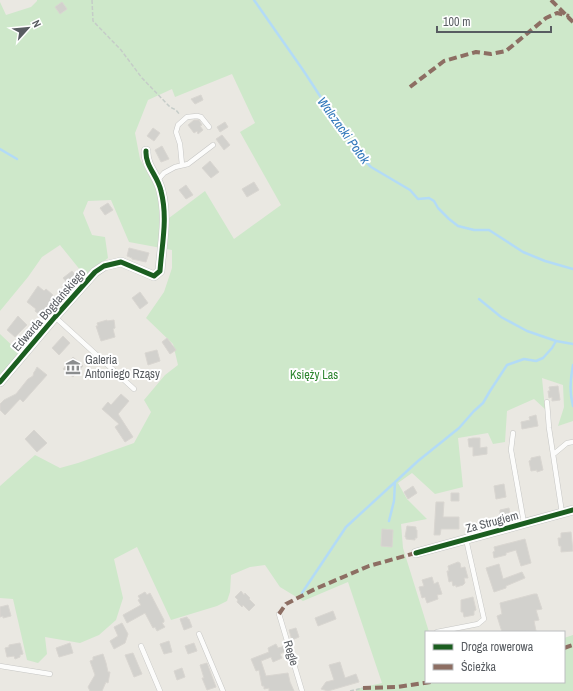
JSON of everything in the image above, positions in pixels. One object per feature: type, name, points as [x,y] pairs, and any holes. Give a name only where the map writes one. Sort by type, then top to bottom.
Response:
[{"type":"street","name":"Edwarda Bogdańskiego","points":[[0,382],[95,272],[104,266],[121,262],[154,276],[160,271],[165,223],[161,190],[146,159],[146,151]]},
{"type":"street","name":"Za Strugiem","points":[[416,553],[573,510]]},
{"type":"lane","points":[[182,165],[180,144],[176,132],[178,126],[186,117],[197,116],[201,118],[209,127]]},
{"type":"lane","points":[[157,181],[164,173],[175,167],[188,164],[213,145]]},
{"type":"lane","points":[[55,317],[134,389]]},
{"type":"lane","points":[[546,402],[562,513]]},
{"type":"lane","points":[[513,433],[510,450],[524,523]]},
{"type":"lane","points":[[555,453],[566,443],[573,442]]},
{"type":"lane","points":[[441,631],[478,624],[484,619],[466,539]]},
{"type":"lane","name":"Regle","points":[[279,614],[302,691]]},
{"type":"lane","points":[[199,634],[222,691]]},
{"type":"lane","points":[[141,646],[160,691]]},
{"type":"lane","points":[[0,666],[50,674]]},
{"type":"path","points":[[92,0],[92,21],[121,50],[142,78],[184,119]]},
{"type":"path","points":[[350,691],[363,688]]},
{"type":"green space","name":"Księży Las","points":[[37,0],[573,0],[573,421],[558,426],[564,407],[563,385],[542,378],[545,409],[534,399],[507,411],[505,442],[493,444],[488,433],[458,438],[463,487],[435,494],[412,473],[398,483],[407,499],[427,519],[401,524],[403,548],[429,631],[425,631],[425,683],[565,683],[565,638],[573,635],[573,691],[356,691],[356,689],[382,683],[348,582],[303,601],[280,587],[265,565],[250,567],[231,575],[230,592],[227,601],[217,606],[171,620],[137,547],[114,559],[123,598],[116,620],[99,635],[80,643],[45,637],[47,654],[38,663],[27,660],[13,599],[0,598],[0,486],[35,455],[60,468],[134,443],[151,412],[144,400],[165,375],[178,365],[173,344],[146,318],[164,292],[172,268],[172,250],[129,242],[111,200],[88,201],[83,213],[92,235],[105,237],[108,258],[85,276],[60,245],[42,257],[28,277],[0,311],[0,2],[6,15],[31,7]],"holes":[[[232,74],[255,123],[240,132],[281,205],[234,239],[205,191],[161,224],[157,190],[140,159],[135,133],[148,100],[172,89],[175,97]]]},
{"type":"green space","points":[[0,334],[20,353],[0,378]]},
{"type":"building","points":[[62,2],[67,9],[60,14],[55,7]]},
{"type":"building","points":[[201,95],[203,100],[195,104],[191,99]]},
{"type":"building","points":[[194,120],[199,120],[202,125],[200,126],[203,130],[198,134],[197,131],[194,133],[188,125]]},
{"type":"building","points":[[225,122],[228,127],[220,132],[217,127]]},
{"type":"building","points":[[153,128],[160,133],[154,141],[147,136]]},
{"type":"building","points":[[222,135],[230,145],[224,150],[216,139]]},
{"type":"building","points":[[162,146],[169,159],[161,162],[155,150]]},
{"type":"building","points":[[210,161],[219,172],[211,178],[202,168]]},
{"type":"building","points":[[254,182],[259,190],[247,197],[242,189]]},
{"type":"building","points":[[186,185],[193,195],[186,199],[179,190]]},
{"type":"building","points":[[108,203],[113,210],[105,215],[100,208]]},
{"type":"building","points":[[129,248],[149,253],[146,262],[132,259],[127,256]]},
{"type":"building","points":[[72,271],[77,277],[70,286],[63,278]]},
{"type":"building","points":[[38,286],[44,291],[46,289],[53,295],[51,297],[54,299],[51,304],[52,305],[46,312],[43,310],[39,314],[35,311],[36,309],[27,302]]},
{"type":"building","points":[[140,292],[148,303],[140,309],[132,298]]},
{"type":"building","points":[[18,316],[27,325],[15,337],[7,330]]},
{"type":"building","points":[[107,320],[114,320],[115,328],[113,329],[115,337],[101,341],[96,326],[98,326],[97,323]]},
{"type":"building","points":[[63,336],[70,343],[59,355],[52,348]]},
{"type":"building","points":[[167,338],[176,350],[170,354],[162,342]]},
{"type":"building","points":[[157,350],[160,361],[148,365],[145,353]]},
{"type":"building","name":"Galeria Antoniego Rząsy","points":[[73,357],[83,366],[73,377],[63,369]]},
{"type":"building","points":[[37,367],[47,375],[23,402],[20,399],[5,415],[0,410],[0,404],[4,400],[16,394],[28,379],[33,376]]},
{"type":"building","points":[[558,386],[560,400],[552,401],[552,397],[549,398],[549,387]]},
{"type":"building","points":[[121,394],[129,401],[118,414],[133,437],[125,442],[115,427],[119,424],[102,409],[108,402],[111,405]]},
{"type":"building","points":[[536,415],[538,426],[522,429],[521,422],[530,420],[529,417]]},
{"type":"building","points":[[34,430],[47,443],[37,452],[25,439]]},
{"type":"building","points":[[480,438],[480,448],[487,447],[487,454],[473,456],[473,447],[469,447],[468,439]]},
{"type":"building","points":[[540,456],[543,470],[537,472],[537,470],[531,471],[529,461],[531,458]]},
{"type":"building","points":[[504,484],[506,497],[496,499],[494,486]]},
{"type":"building","points":[[413,486],[417,493],[408,499],[404,492]]},
{"type":"building","points":[[451,493],[459,493],[459,501],[451,501]]},
{"type":"building","points":[[436,502],[444,502],[443,517],[459,517],[459,529],[441,529],[440,535],[434,535]]},
{"type":"building","points":[[509,508],[511,520],[500,522],[500,510]]},
{"type":"building","points":[[407,526],[416,527],[417,538],[415,538],[415,540],[406,539]]},
{"type":"building","points":[[382,529],[393,530],[392,547],[381,546]]},
{"type":"building","points":[[571,532],[573,551],[561,552],[561,546],[559,546],[558,538],[561,538],[561,533]]},
{"type":"building","points":[[525,539],[531,563],[521,566],[516,550],[506,553],[506,555],[494,558],[494,547]]},
{"type":"building","points":[[458,562],[460,563],[461,568],[465,567],[468,578],[464,578],[465,583],[463,585],[456,587],[456,585],[453,586],[452,581],[449,582],[447,571],[449,571],[448,566]]},
{"type":"building","points":[[499,564],[503,579],[522,572],[525,578],[506,586],[506,588],[494,592],[486,568]]},
{"type":"building","points":[[432,577],[434,584],[438,582],[442,594],[437,595],[438,599],[427,603],[425,597],[422,598],[419,587],[424,586],[422,580]]},
{"type":"building","points":[[241,591],[244,595],[245,593],[250,598],[249,599],[255,605],[249,611],[237,602],[238,600],[235,597]]},
{"type":"building","points":[[145,592],[147,595],[150,593],[164,620],[162,623],[165,627],[157,631],[155,627],[153,628],[145,613],[127,623],[123,615],[141,605],[138,600],[140,599],[138,596]]},
{"type":"building","points":[[537,594],[542,609],[536,610],[539,620],[534,621],[536,631],[502,631],[497,616],[502,614],[500,603]]},
{"type":"building","points":[[473,597],[476,610],[474,611],[474,615],[464,617],[463,612],[461,612],[461,600]]},
{"type":"building","points":[[8,605],[11,616],[3,618],[3,616],[0,617],[0,607]]},
{"type":"building","points":[[333,611],[336,619],[318,626],[315,618]]},
{"type":"building","points":[[187,617],[192,627],[184,630],[180,619]]},
{"type":"building","points":[[122,623],[128,634],[125,643],[114,649],[110,641],[118,636],[114,627]]},
{"type":"building","points":[[296,628],[299,637],[292,640],[289,630]]},
{"type":"building","points":[[169,641],[172,652],[164,654],[160,644]]},
{"type":"building","points":[[20,643],[23,654],[15,659],[14,656],[7,657],[5,648],[9,647],[9,645]]},
{"type":"building","points":[[70,643],[73,653],[59,657],[56,648]]},
{"type":"building","points":[[194,643],[197,651],[188,654],[185,646]]},
{"type":"building","points":[[276,644],[278,648],[285,646],[286,651],[280,654],[282,658],[273,662],[271,657],[261,661],[266,676],[288,673],[294,691],[269,691],[269,688],[264,689],[259,670],[256,671],[251,659],[269,652],[268,648]]},
{"type":"building","points":[[133,653],[142,674],[134,677],[125,655]]},
{"type":"building","points":[[103,654],[108,672],[110,672],[108,683],[106,682],[102,691],[90,691],[88,687],[95,675],[90,661],[93,660],[93,657]]},
{"type":"building","points":[[340,662],[345,678],[356,674],[359,682],[328,691],[321,689],[326,682],[334,680],[329,665]]},
{"type":"building","points":[[207,663],[216,687],[207,690],[202,678],[204,678],[200,665]]},
{"type":"building","points":[[182,668],[185,677],[177,680],[174,671]]},
{"type":"waterway","name":"Walczacki Potok","points":[[254,0],[303,70],[358,154],[371,167],[410,190],[418,199],[429,198],[434,201],[438,208],[458,226],[474,230],[489,230],[523,252],[545,261],[573,269]]},
{"type":"waterway","points":[[0,149],[17,159]]},
{"type":"waterway","points":[[479,299],[501,317],[527,331],[556,341]]},
{"type":"waterway","points":[[302,593],[346,527],[418,461],[459,428],[483,403],[507,365],[524,359],[536,361],[543,358],[556,341],[573,344]]},
{"type":"waterway","points":[[573,365],[570,386],[573,406]]},
{"type":"waterway","points":[[389,521],[394,501],[395,482]]},
{"type":"marked path","points":[[551,0],[573,22]]},
{"type":"marked path","points":[[410,87],[444,61],[476,52],[491,54],[506,51],[546,18],[557,13],[569,16]]},
{"type":"marked path","points":[[279,614],[286,604],[315,589],[369,566],[419,552]]},
{"type":"marked path","points":[[565,648],[573,645]]},
{"type":"marked path","points":[[363,688],[397,687],[425,683]]},
{"type":"cycle path","points":[[0,382],[95,272],[104,266],[121,262],[154,276],[160,271],[164,231],[163,201],[159,186],[146,156],[146,151]]},
{"type":"cycle path","points":[[416,553],[573,510]]},
{"type":"place","name":"Galeria Antoniego Rząsy","points":[[73,367]]}]
